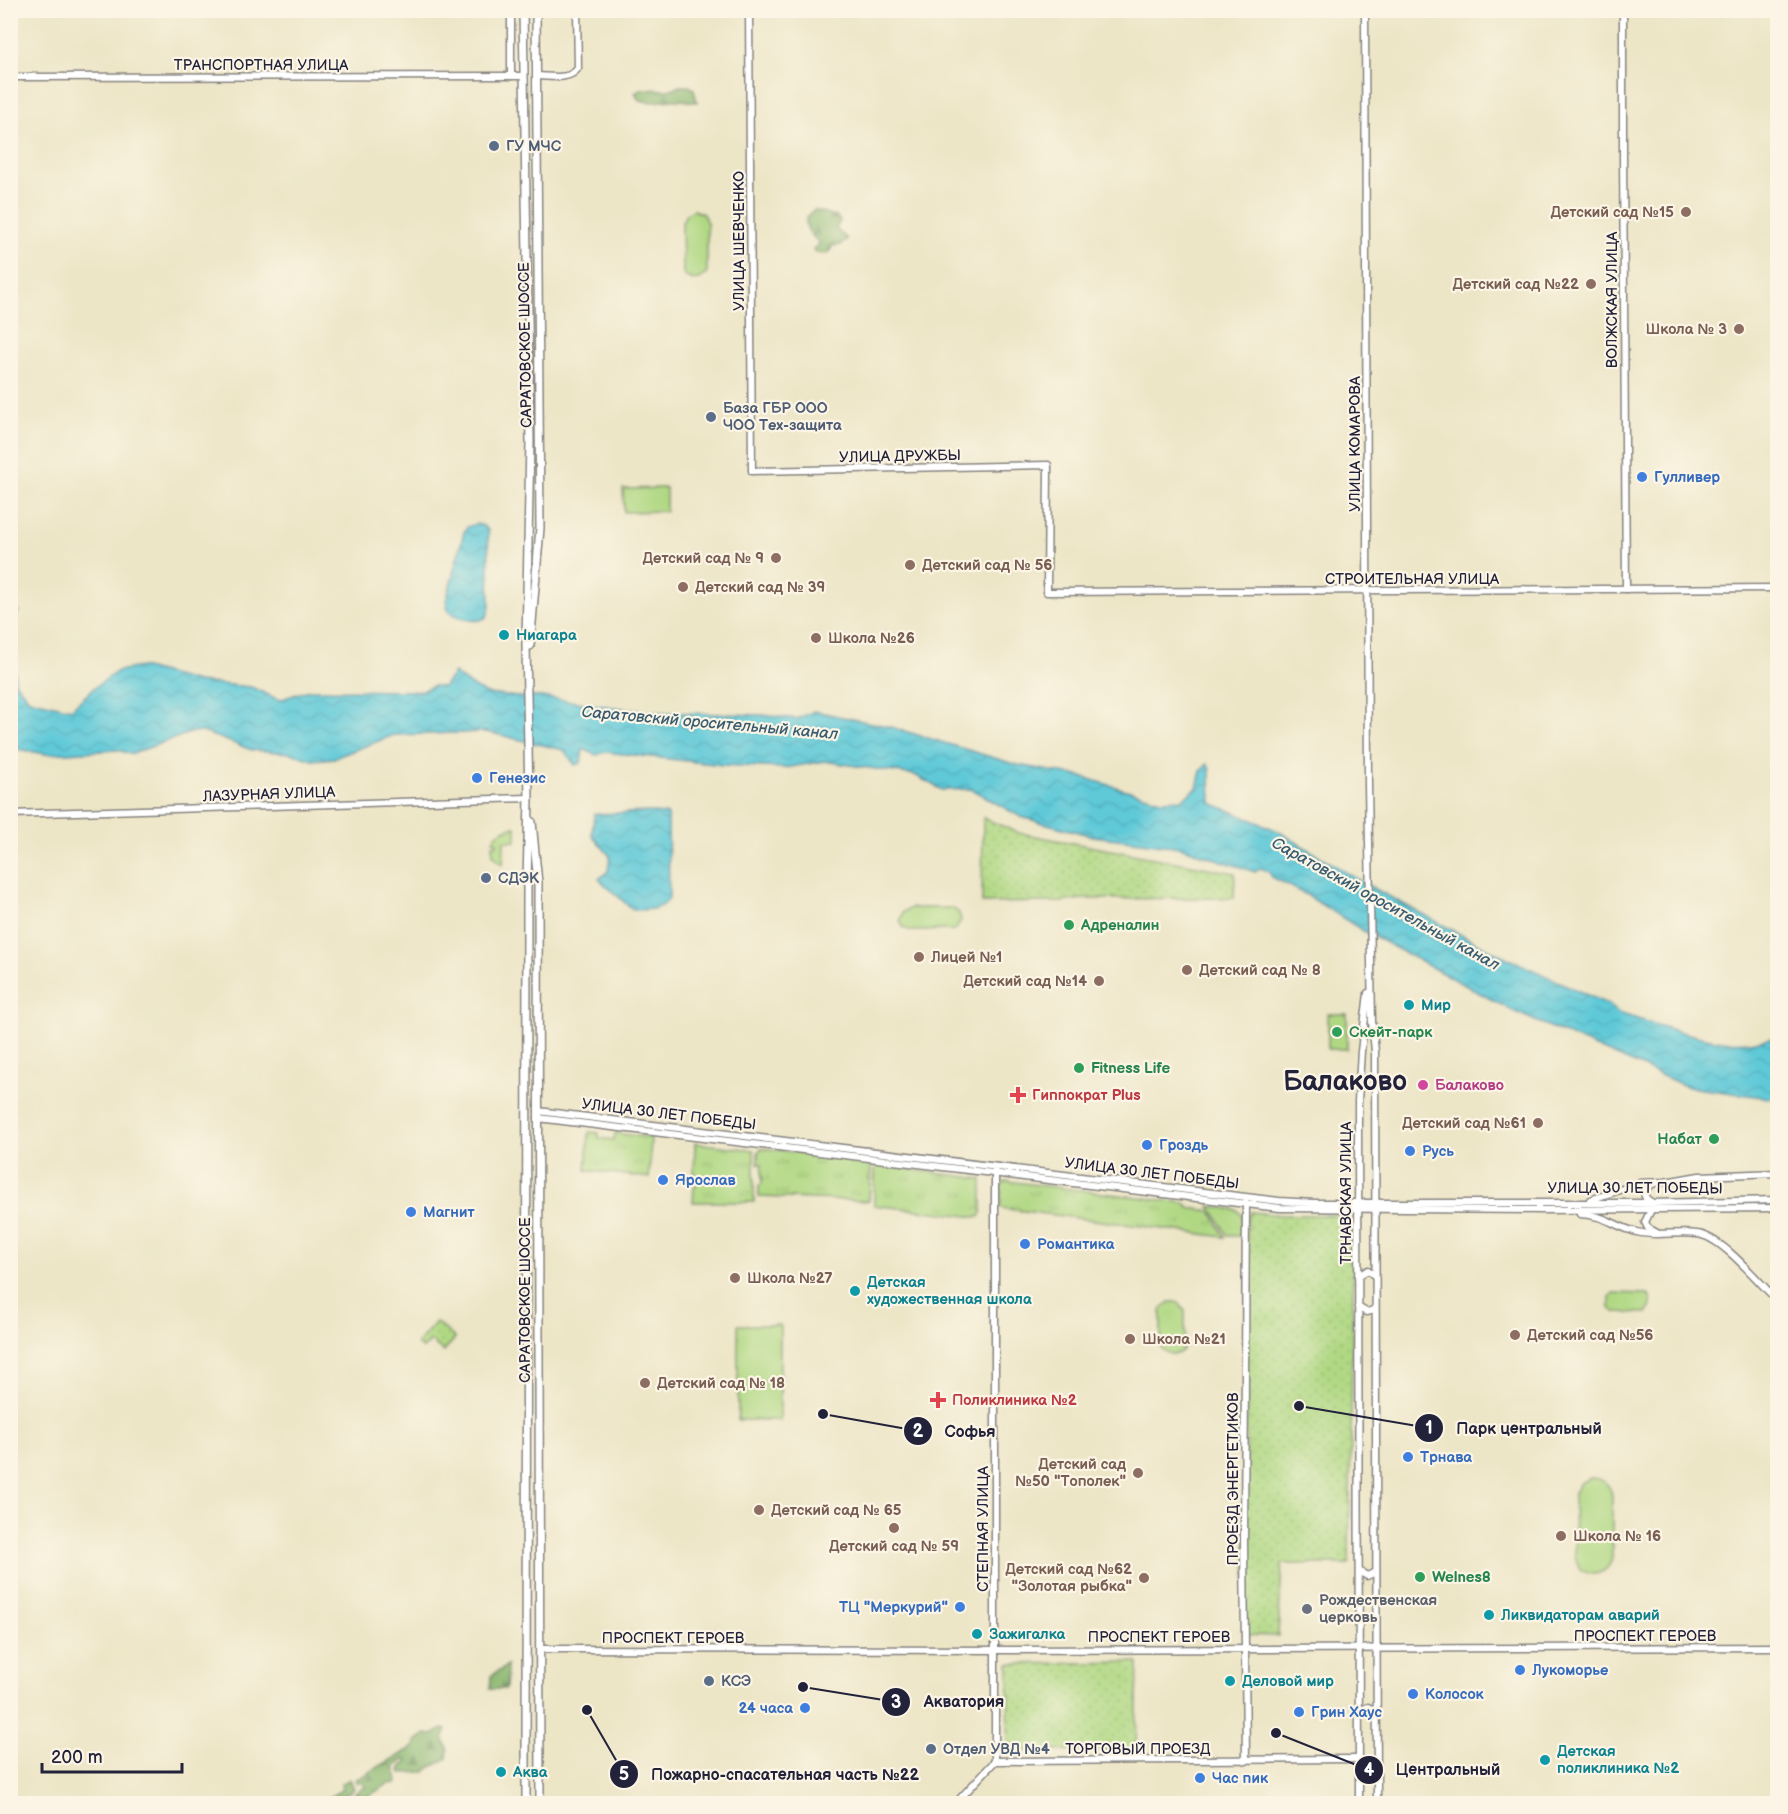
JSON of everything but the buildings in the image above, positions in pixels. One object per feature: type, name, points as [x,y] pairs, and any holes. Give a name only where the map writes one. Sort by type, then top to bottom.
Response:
[{"type":"main road","points":[[511,10],[511,76]]},
{"type":"main road","name":"САРАТОВСКОЕ ШОССЕ","points":[[523,10],[530,438],[525,644],[531,842],[526,1300],[526,1803]]},
{"type":"main road","name":"САРАТОВСКОЕ ШОССЕ","points":[[527,679],[540,528],[536,10]]},
{"type":"main road","points":[[524,76],[566,77],[575,72],[578,68],[578,10]]},
{"type":"main road","name":"УЛИЦА ШЕВЧЕНКО","points":[[750,10],[752,471]]},
{"type":"main road","name":"УЛИЦА КОМАРОВА","points":[[1365,10],[1370,960]]},
{"type":"main road","name":"ВОЛЖСКАЯ УЛИЦА","points":[[1623,10],[1626,589]]},
{"type":"main road","name":"ТРАНСПОРТНАЯ УЛИЦА","points":[[10,77],[524,76]]},
{"type":"main road","name":"УЛИЦА ДРУЖБЫ","points":[[752,471],[1048,465],[1047,592]]},
{"type":"main road","points":[[528,560],[531,566],[538,565]]},
{"type":"main road","name":"СТРОИТЕЛЬНАЯ УЛИЦА","points":[[1047,592],[1778,588]]},
{"type":"main road","name":"ЛАЗУРНАЯ УЛИЦА","points":[[10,814],[529,798]]},
{"type":"main road","name":"САРАТОВСКОЕ ШОССЕ","points":[[531,842],[538,884],[540,1803]]},
{"type":"main road","name":"ТРНАВСКАЯ УЛИЦА","points":[[1359,1803],[1358,1081],[1370,960]]},
{"type":"main road","name":"ТРНАВСКАЯ УЛИЦА","points":[[1370,960],[1375,1051],[1377,1803]]},
{"type":"main road","points":[[1361,1051],[1375,1051]]},
{"type":"main road","points":[[527,1114],[538,1115]]},
{"type":"main road","name":"УЛИЦА 30 ЛЕТ ПОБЕДЫ","points":[[538,1115],[1246,1201],[1358,1206],[1578,1202],[1652,1206],[1778,1200]]},
{"type":"main road","name":"СТЕПНАЯ УЛИЦА","points":[[995,1171],[995,1761]]},
{"type":"main road","name":"УЛИЦА 30 ЛЕТ ПОБЕДЫ","points":[[1578,1202],[1592,1200],[1628,1186],[1699,1176],[1778,1173]]},
{"type":"main road","points":[[1652,1206],[1645,1197],[1644,1191],[1657,1182]]},
{"type":"main road","name":"ПРОЕЗД ЭНЕРГЕТИКОВ","points":[[1245,1761],[1246,1201]]},
{"type":"main road","points":[[1374,1205],[1545,1210],[1652,1206],[1778,1208]]},
{"type":"main road","points":[[1652,1206],[1645,1218],[1646,1225],[1658,1233]]},
{"type":"main road","points":[[1545,1210],[1599,1216],[1640,1233],[1689,1233],[1709,1236],[1778,1301]]},
{"type":"main road","points":[[1358,1275],[1368,1270],[1375,1277]]},
{"type":"main road","points":[[526,1300],[539,1300]]},
{"type":"main road","points":[[1358,1307],[1366,1312],[1375,1310]]},
{"type":"main road","points":[[1359,1571],[1366,1576],[1376,1572]]},
{"type":"main road","points":[[525,1592],[540,1592]]},
{"type":"main road","name":"ПРОСПЕКТ ГЕРОЕВ","points":[[540,1649],[1778,1647]]},
{"type":"main road","points":[[1359,1711],[1368,1707],[1376,1712]]},
{"type":"main road","points":[[525,1715],[540,1715]]},
{"type":"main road","name":"ТОРГОВЫЙ ПРОЕЗД","points":[[995,1761],[1359,1759]]},
{"type":"main road","points":[[955,1803],[995,1761]]},
{"type":"green space","points":[[689,86],[694,89],[697,102],[677,100],[649,102],[638,99],[635,93],[642,89],[668,90]]},
{"type":"green space","points":[[694,210],[703,214],[707,223],[707,272],[695,280],[683,273],[682,223],[686,214]]},
{"type":"green space","points":[[815,210],[837,217],[840,221],[836,229],[847,239],[841,245],[831,246],[827,254],[816,253],[813,249],[820,243],[807,227],[807,218]]},
{"type":"green space","points":[[666,488],[666,511],[624,512],[623,489]]},
{"type":"green space","points":[[983,818],[1019,833],[1235,873],[1234,898],[1083,899],[1060,902],[982,903]]},
{"type":"green space","points":[[516,827],[516,841],[504,841],[503,865],[493,855],[492,845],[496,845],[497,842],[493,841],[494,838],[499,832]]},
{"type":"green space","points":[[911,908],[952,908],[959,913],[961,920],[954,930],[910,931],[903,927],[900,920],[903,912]]},
{"type":"green space","name":"Скейт-парк","points":[[1328,1014],[1347,1014],[1347,1049],[1328,1049]]},
{"type":"green space","points":[[589,1132],[599,1133],[599,1138],[614,1140],[615,1133],[651,1138],[649,1178],[586,1170]]},
{"type":"green space","points":[[695,1143],[754,1150],[754,1202],[693,1202],[694,1186],[697,1186],[697,1175],[694,1175]]},
{"type":"green space","points":[[761,1148],[868,1161],[871,1166],[869,1201],[759,1197],[759,1185],[762,1184],[762,1164],[758,1164],[758,1153]]},
{"type":"green space","points":[[875,1165],[982,1179],[980,1217],[874,1205]]},
{"type":"green space","points":[[1006,1181],[1185,1203],[1189,1206],[1188,1208],[1211,1211],[1225,1237],[1001,1208],[1001,1186]]},
{"type":"green space","points":[[1210,1206],[1237,1210],[1242,1216],[1242,1234],[1228,1236]]},
{"type":"green space","points":[[1251,1212],[1283,1215],[1348,1215],[1354,1221],[1349,1564],[1282,1564],[1278,1636],[1246,1635],[1247,1217]]},
{"type":"green space","points":[[1614,1293],[1648,1294],[1651,1302],[1650,1308],[1647,1313],[1614,1312],[1610,1308],[1610,1298]]},
{"type":"green space","points":[[1170,1302],[1178,1302],[1185,1311],[1185,1347],[1174,1354],[1167,1353],[1161,1348],[1161,1310]]},
{"type":"green space","points":[[436,1322],[455,1338],[444,1352],[431,1341],[423,1349],[417,1344]]},
{"type":"green space","points":[[738,1325],[780,1325],[780,1420],[738,1420]]},
{"type":"green space","points":[[1590,1478],[1605,1482],[1612,1495],[1612,1559],[1607,1568],[1595,1574],[1580,1569],[1575,1557],[1574,1493],[1580,1483]]},
{"type":"green space","points":[[1138,1662],[1136,1750],[1008,1751],[1009,1664]]},
{"type":"green space","points":[[507,1666],[506,1689],[490,1689],[491,1676]]},
{"type":"green space","points":[[443,1729],[447,1730],[443,1738],[448,1749],[447,1758],[425,1772],[402,1773],[400,1771],[402,1766],[408,1762],[405,1759],[394,1767],[398,1780],[396,1783],[387,1784],[350,1804],[320,1803],[343,1789],[341,1784],[350,1779],[354,1789],[341,1797],[343,1801],[365,1787],[363,1782],[357,1784],[355,1780],[414,1747],[415,1741],[426,1734],[432,1735]]},
{"type":"water","points":[[476,524],[488,530],[490,606],[487,616],[473,620],[456,616],[448,611],[446,601],[464,532],[467,527]]},
{"type":"water","name":"Саратовский оросительный канал","points":[[19,610],[12,625],[15,682],[29,699],[71,709],[95,687],[118,671],[141,667],[197,682],[251,687],[279,700],[309,690],[422,691],[433,686],[443,687],[454,673],[487,694],[541,697],[649,712],[762,715],[797,719],[814,711],[891,727],[1018,765],[1078,776],[1161,800],[1182,799],[1197,788],[1201,771],[1207,764],[1210,769],[1211,803],[1276,830],[1362,882],[1486,948],[1609,1005],[1618,1013],[1716,1040],[1743,1042],[1777,1037],[1777,1099],[1688,1087],[1515,1012],[1362,930],[1305,894],[1272,877],[1269,872],[1261,868],[1255,872],[1180,847],[1093,836],[1021,817],[971,789],[942,790],[915,775],[824,761],[785,768],[723,765],[606,752],[596,755],[583,749],[581,763],[575,765],[564,750],[487,732],[394,735],[334,758],[312,760],[291,753],[252,750],[203,732],[192,732],[131,754],[118,750],[46,754],[11,748],[11,620]]},
{"type":"water","points":[[651,812],[668,815],[669,898],[658,908],[633,910],[599,879],[608,871],[610,856],[592,835],[594,814]]},
{"type":"place","name":"ГУ МЧС","points":[[494,146]]},
{"type":"place","name":"Детский сад №15","points":[[1686,212]]},
{"type":"place","name":"Детский сад №22","points":[[1591,284]]},
{"type":"place","name":"Школа № 3","points":[[1739,329]]},
{"type":"place","name":"База ГБР ООО ЧОО Тех-защита","points":[[711,417]]},
{"type":"place","name":"Гулливер","points":[[1642,477]]},
{"type":"place","name":"Детский сад № 9","points":[[776,558]]},
{"type":"place","name":"Детский сад № 56","points":[[910,565]]},
{"type":"place","name":"Детский сад № 39","points":[[683,587]]},
{"type":"place","name":"Ниагара","points":[[504,635]]},
{"type":"place","name":"Школа №26","points":[[816,638]]},
{"type":"place","name":"Генезис","points":[[477,778]]},
{"type":"place","name":"СДЭК","points":[[486,878]]},
{"type":"place","name":"Адреналин","points":[[1069,925]]},
{"type":"place","name":"Лицей №1","points":[[919,957]]},
{"type":"place","name":"Детский сад № 8","points":[[1187,970]]},
{"type":"place","name":"Детский сад №14","points":[[1099,981]]},
{"type":"place","name":"Мир","points":[[1409,1005]]},
{"type":"place","name":"Скейт-парк","points":[[1337,1032]]},
{"type":"place","name":"Fitness Life","points":[[1079,1068]]},
{"type":"place","name":"Балаково","points":[[1423,1085]]},
{"type":"place","name":"Гиппократ Plus","points":[[1018,1095]]},
{"type":"place","name":"Детский сад №61","points":[[1538,1123]]},
{"type":"place","name":"Набат","points":[[1714,1139]]},
{"type":"place","name":"Гроздь","points":[[1147,1145]]},
{"type":"place","name":"Русь","points":[[1410,1151]]},
{"type":"place","name":"Ярослав","points":[[663,1180]]},
{"type":"place","name":"Магнит","points":[[411,1212]]},
{"type":"place","name":"Романтика","points":[[1025,1244]]},
{"type":"place","name":"Школа №27","points":[[735,1278]]},
{"type":"place","name":"Детская художественная школа","points":[[855,1291]]},
{"type":"place","name":"Детский сад №56","points":[[1515,1335]]},
{"type":"place","name":"Школа №21","points":[[1130,1339]]},
{"type":"place","name":"Детский сад № 18","points":[[645,1383]]},
{"type":"place","name":"Поликлиника №2","points":[[938,1400]]},
{"type":"place","name":"Парк центральный","points":[[1299,1406]]},
{"type":"place","name":"Софья","points":[[823,1414]]},
{"type":"place","name":"Трнава","points":[[1408,1457]]},
{"type":"place","name":"Детский сад №50 \"Тополек\"","points":[[1138,1473]]},
{"type":"place","name":"Детский сад № 65","points":[[759,1510]]},
{"type":"place","name":"Детский сад № 59","points":[[894,1528]]},
{"type":"place","name":"Школа № 16","points":[[1561,1536]]},
{"type":"place","name":"Welnes8","points":[[1420,1577]]},
{"type":"place","name":"Детский сад №62 \"Золотая рыбка\"","points":[[1144,1578]]},
{"type":"place","name":"ТЦ \"Меркурий\"","points":[[960,1607]]},
{"type":"place","name":"Рождественская церковь","points":[[1307,1609]]},
{"type":"place","name":"Ликвидаторам аварий","points":[[1489,1615]]},
{"type":"place","name":"Зажигалка","points":[[977,1634]]},
{"type":"place","name":"Лукоморье","points":[[1520,1670]]},
{"type":"place","name":"КСЭ","points":[[709,1681]]},
{"type":"place","name":"Деловой мир","points":[[1230,1681]]},
{"type":"place","name":"Акватория","points":[[803,1687]]},
{"type":"place","name":"Колосок","points":[[1413,1694]]},
{"type":"place","name":"24 часа","points":[[805,1708]]},
{"type":"place","name":"Пожарно-спасательная часть №22","points":[[587,1710]]},
{"type":"place","name":"Грин Хаус","points":[[1299,1712]]},
{"type":"place","name":"Центральный","points":[[1276,1733]]},
{"type":"place","name":"Отдел УВД №4","points":[[931,1749]]},
{"type":"place","name":"Детская поликлиника №2","points":[[1545,1760]]},
{"type":"place","name":"Аква","points":[[501,1772]]},
{"type":"place","name":"Час пик","points":[[1200,1778]]},
{"type":"district","name":"Балаково","points":[[1345,1081]]}]
